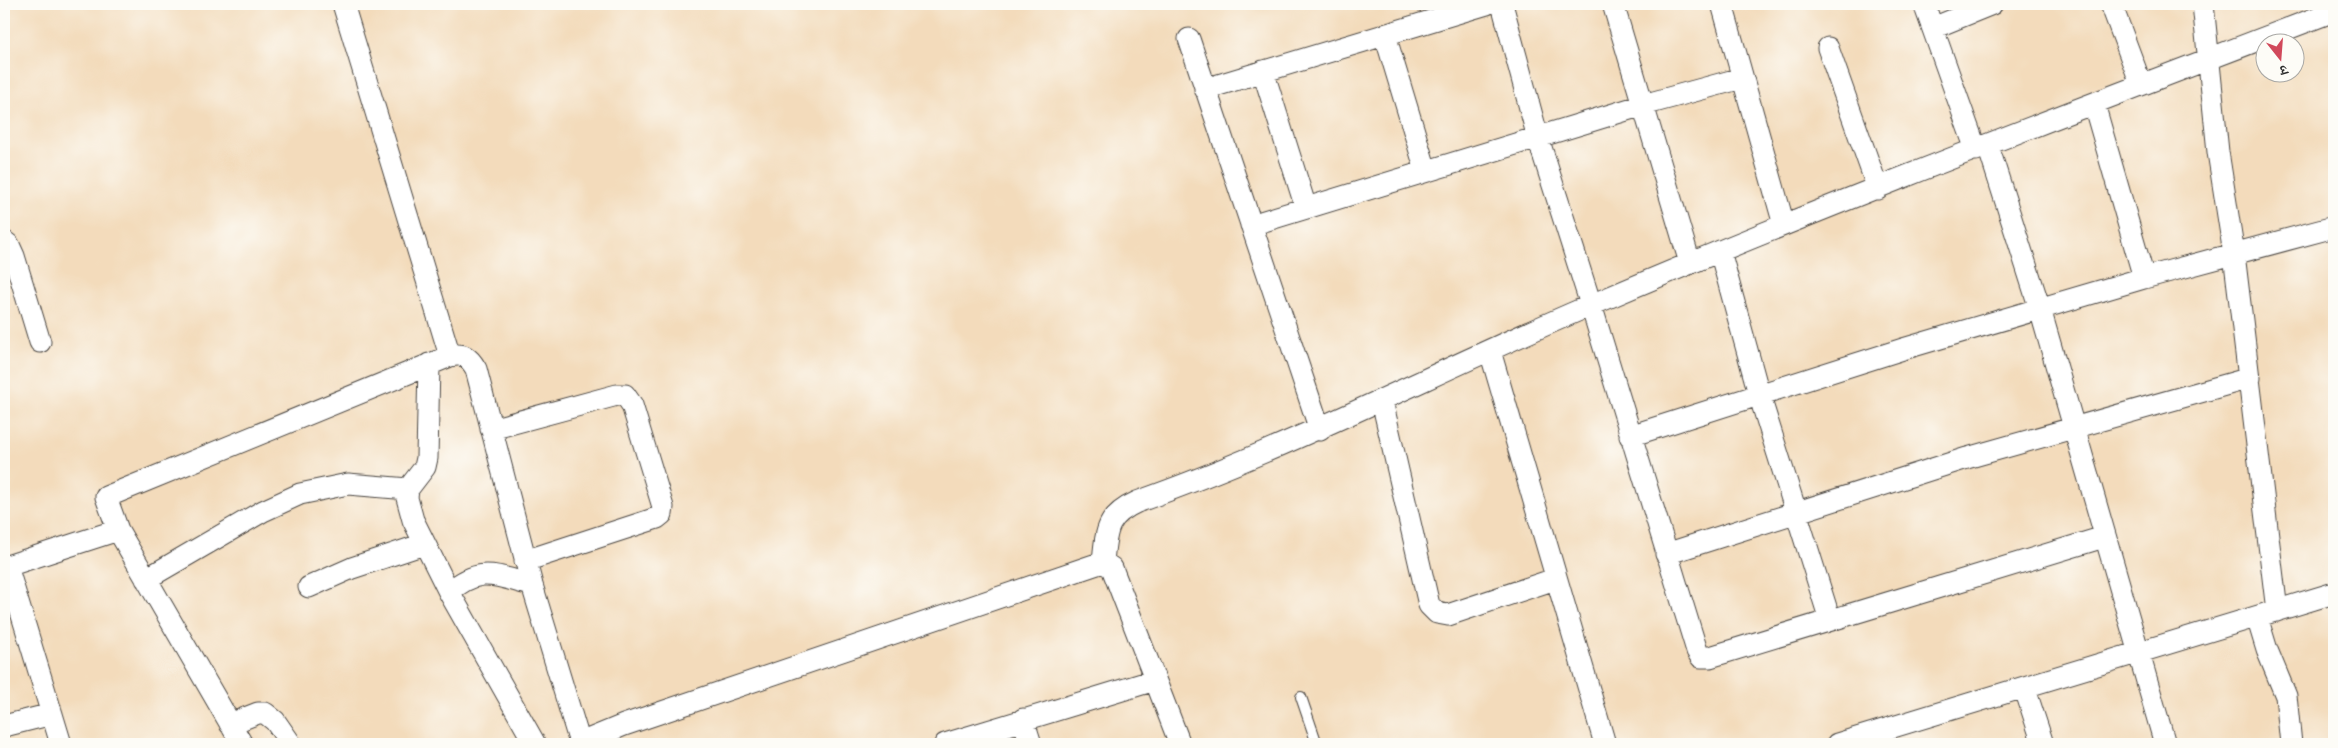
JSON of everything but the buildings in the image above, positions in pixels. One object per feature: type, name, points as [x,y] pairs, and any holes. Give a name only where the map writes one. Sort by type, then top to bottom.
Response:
[{"type":"street","points":[[343,4],[450,356]]},
{"type":"street","points":[[1205,89],[1487,4]]},
{"type":"street","points":[[1502,4],[1538,138],[1591,305],[1666,554],[1697,652],[1701,657],[1710,657],[2104,537]]},
{"type":"street","points":[[1613,4],[1690,263]]},
{"type":"street","points":[[1722,4],[1784,225]]},
{"type":"street","points":[[1924,4],[1932,28],[1982,148],[2040,309],[2165,744]]},
{"type":"street","points":[[1932,28],[1992,4]]},
{"type":"street","points":[[2111,4],[2141,84]]},
{"type":"street","points":[[2203,4],[2207,60],[2218,152],[2234,254],[2250,378],[2277,611]]},
{"type":"street","points":[[1103,562],[1106,532],[1114,517],[1123,508],[1320,430],[1591,305],[1690,263],[2141,84],[2334,11]]},
{"type":"street","points":[[1385,35],[1426,171]]},
{"type":"street","points":[[1189,39],[1320,430]]},
{"type":"street","points":[[1828,48],[1878,189]]},
{"type":"street","points":[[1263,71],[1306,208]]},
{"type":"street","points":[[1251,225],[1642,105],[1742,78]]},
{"type":"street","points":[[2094,104],[2144,278]]},
{"type":"street","points":[[1630,436],[1759,394],[2144,278],[2334,227]]},
{"type":"street","points":[[4,241],[9,245],[14,256],[40,342]]},
{"type":"street","points":[[1720,251],[1759,394],[1830,620]]},
{"type":"street","points":[[1490,351],[1555,579],[1605,744]]},
{"type":"street","points":[[242,744],[118,530],[106,497],[429,364],[459,354],[467,356],[472,363],[525,561],[579,744],[624,725],[1103,562]]},
{"type":"street","points":[[429,364],[427,458],[425,467],[408,489],[407,498],[413,520],[449,592],[534,744]]},
{"type":"street","points":[[1666,554],[1967,458],[2250,378]]},
{"type":"street","points":[[491,429],[617,395],[624,395],[632,405],[663,507],[662,514],[657,518],[525,561]]},
{"type":"street","points":[[1382,400],[1428,605],[1437,613],[1448,614],[1555,579]]},
{"type":"street","points":[[146,579],[263,511],[300,494],[348,484],[408,489]]},
{"type":"street","points":[[61,744],[6,566],[118,530]]},
{"type":"street","points":[[309,587],[352,568],[424,544]]},
{"type":"street","points":[[1103,562],[1112,568],[1180,744]]},
{"type":"street","points":[[449,592],[463,580],[479,574],[532,585]]},
{"type":"street","points":[[1837,744],[2025,689],[2334,593]]},
{"type":"street","points":[[2257,617],[2267,650],[2286,696],[2291,744]]},
{"type":"street","points":[[945,744],[1155,680]]},
{"type":"street","points":[[2025,689],[2043,744]]},
{"type":"street","points":[[230,724],[258,713],[265,713],[275,721],[291,744]]},
{"type":"street","points":[[4,726],[52,714]]},
{"type":"street","points":[[1023,719],[1031,744]]},
{"type":"lane","points":[[1301,697],[1317,744]]}]
